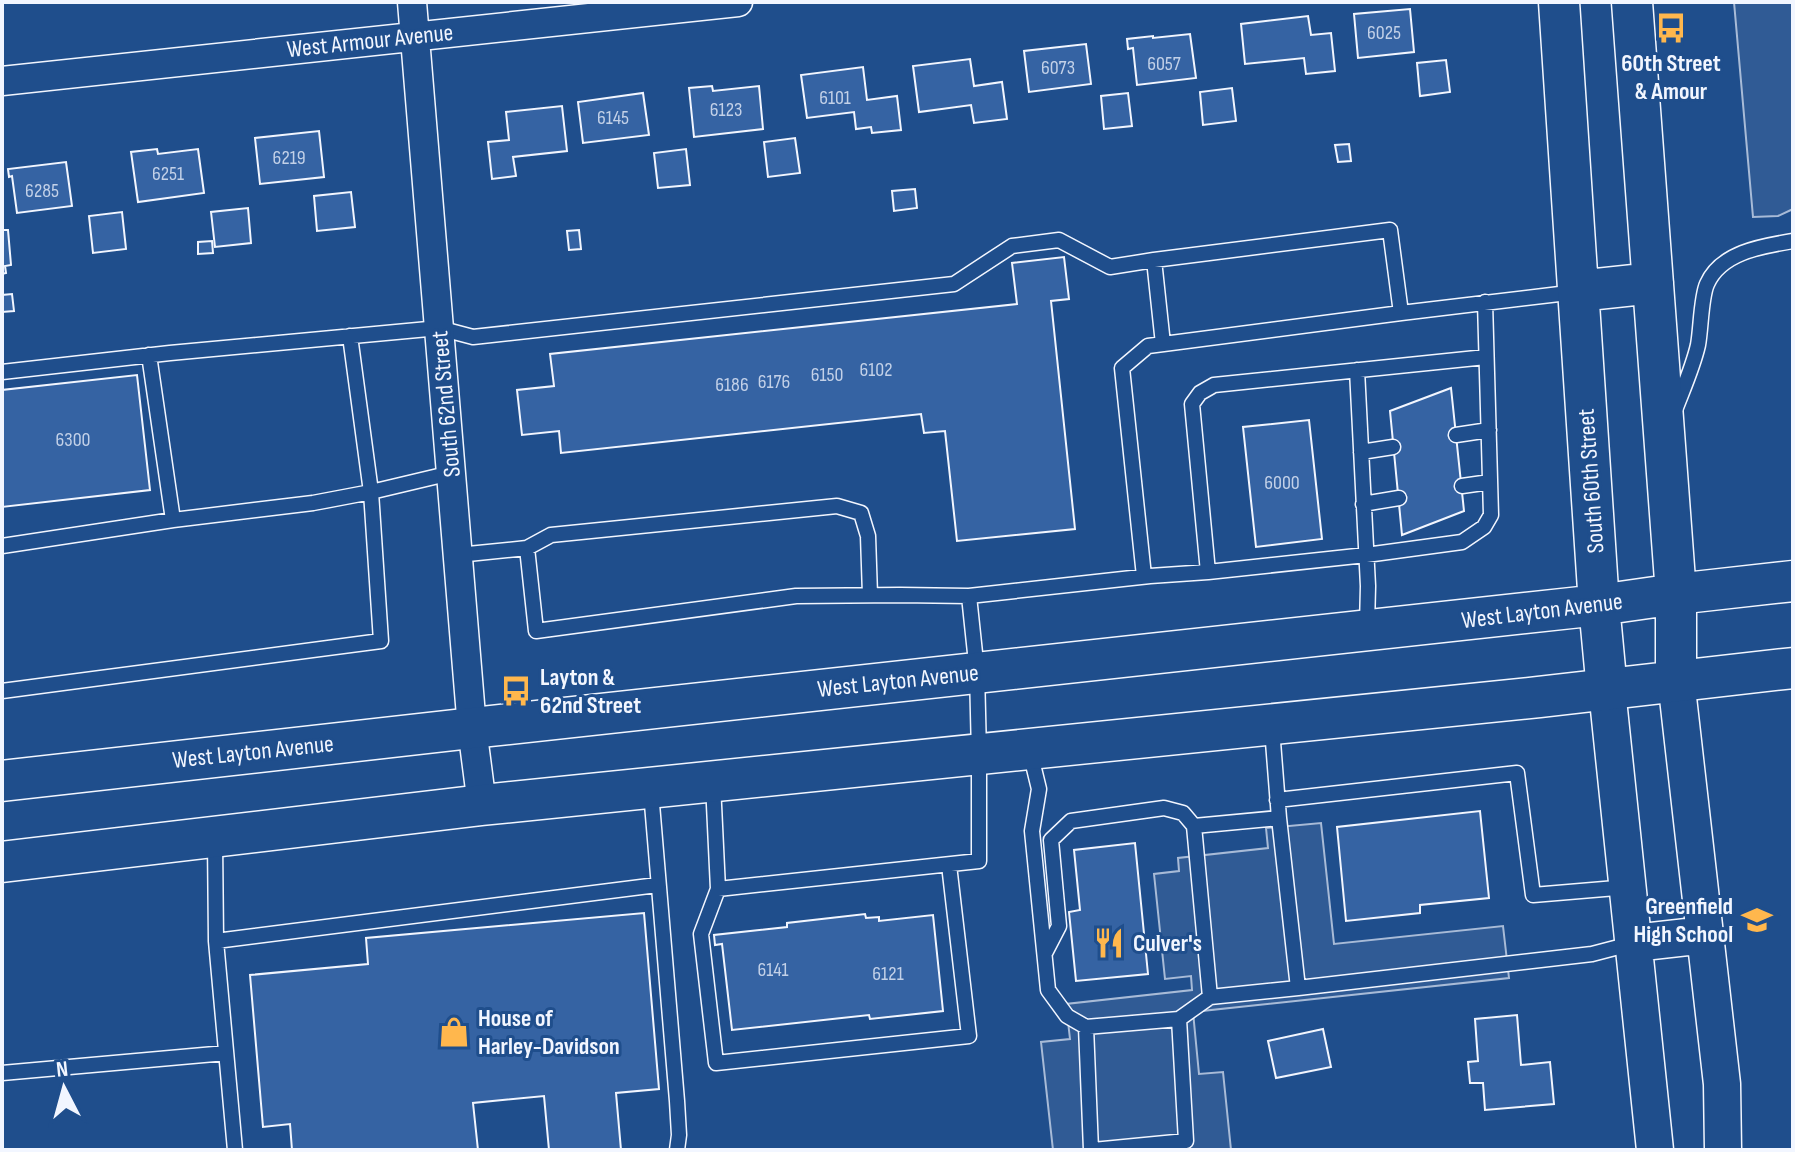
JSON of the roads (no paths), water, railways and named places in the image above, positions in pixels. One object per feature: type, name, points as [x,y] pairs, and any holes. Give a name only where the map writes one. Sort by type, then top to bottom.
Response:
[{"type":"main road","name":"South 60th Street","points":[[1559,2],[1607,690]]},
{"type":"main road","points":[[1632,2],[1676,594],[1676,680]]},
{"type":"main road","points":[[1578,291],[1653,283]]},
{"type":"main road","name":"West Layton Avenue","points":[[2,781],[1793,581]]},
{"type":"main road","points":[[2,862],[482,805],[1607,690],[1793,668]]},
{"type":"street","name":"South 62nd Street","points":[[412,2],[472,728],[482,805]]},
{"type":"street","name":"West Armour Avenue","points":[[2,81],[738,2]]},
{"type":"street","points":[[1676,680],[1722,1084],[1723,1150]]},
{"type":"street","name":"South 60th Street","points":[[1607,690],[1655,1150]]},
{"type":"street","points":[[1634,943],[1705,935]]},
{"type":"lane","points":[[2,372],[439,328],[473,337],[954,284],[1012,246],[1059,240],[1110,267],[1390,230],[1401,313]]},
{"type":"lane","points":[[1664,441],[1697,347],[1707,284],[1723,263],[1742,253],[1793,241]]},
{"type":"lane","points":[[1154,260],[1163,344]]},
{"type":"lane","points":[[1144,576],[1122,368],[1148,346],[1578,291]]},
{"type":"lane","points":[[527,548],[536,631],[796,596],[969,596],[1366,555],[1462,542],[1484,527],[1491,515],[1485,302]]},
{"type":"lane","points":[[2,691],[381,641],[371,492],[350,336]]},
{"type":"lane","points":[[149,355],[173,520]]},
{"type":"lane","points":[[1208,572],[1192,404],[1200,393],[1214,385],[1486,357]]},
{"type":"lane","points":[[1357,370],[1368,586],[1367,630]]},
{"type":"lane","points":[[1456,435],[1489,430]]},
{"type":"lane","points":[[1361,452],[1393,447]]},
{"type":"lane","points":[[2,546],[313,503],[451,473]]},
{"type":"lane","points":[[1462,486],[1490,482]]},
{"type":"lane","points":[[1363,504],[1399,498]]},
{"type":"lane","points":[[458,555],[527,548],[551,535],[837,506],[861,513],[868,536],[870,595]]},
{"type":"lane","points":[[718,889],[979,861],[977,672],[969,596]]},
{"type":"lane","points":[[1271,725],[1298,988]]},
{"type":"lane","points":[[1030,749],[1039,789],[1032,831],[1048,990],[1067,1016],[1086,1027],[1179,1019],[1210,997],[1592,954],[1634,943]]},
{"type":"lane","points":[[1277,800],[1517,773],[1533,895],[1628,887]]},
{"type":"lane","points":[[713,781],[718,889],[701,934],[716,1063],[969,1036],[949,865]]},
{"type":"lane","points":[[650,788],[677,1101],[677,1150]]},
{"type":"lane","points":[[1044,954],[1059,926],[1051,840],[1071,821],[1164,808],[1183,813],[1194,826],[1210,997]]},
{"type":"lane","points":[[1194,826],[1279,818]]},
{"type":"lane","points":[[215,836],[216,941],[235,1150]]},
{"type":"lane","points":[[216,941],[657,885]]},
{"type":"lane","points":[[1086,1027],[1092,1150],[1186,1141],[1179,1019]]},
{"type":"lane","points":[[2,1073],[226,1053]]},
{"type":"place","name":"60th Street & Amour","points":[[1671,28]]},
{"type":"place","name":"Layton & 62nd Street","points":[[516,691]]},
{"type":"place","name":"Greenfield High School","points":[[1757,920]]},
{"type":"place","name":"Culver's","points":[[1109,943]]},
{"type":"place","name":"House of Harley-Davidson","points":[[454,1032]]}]
